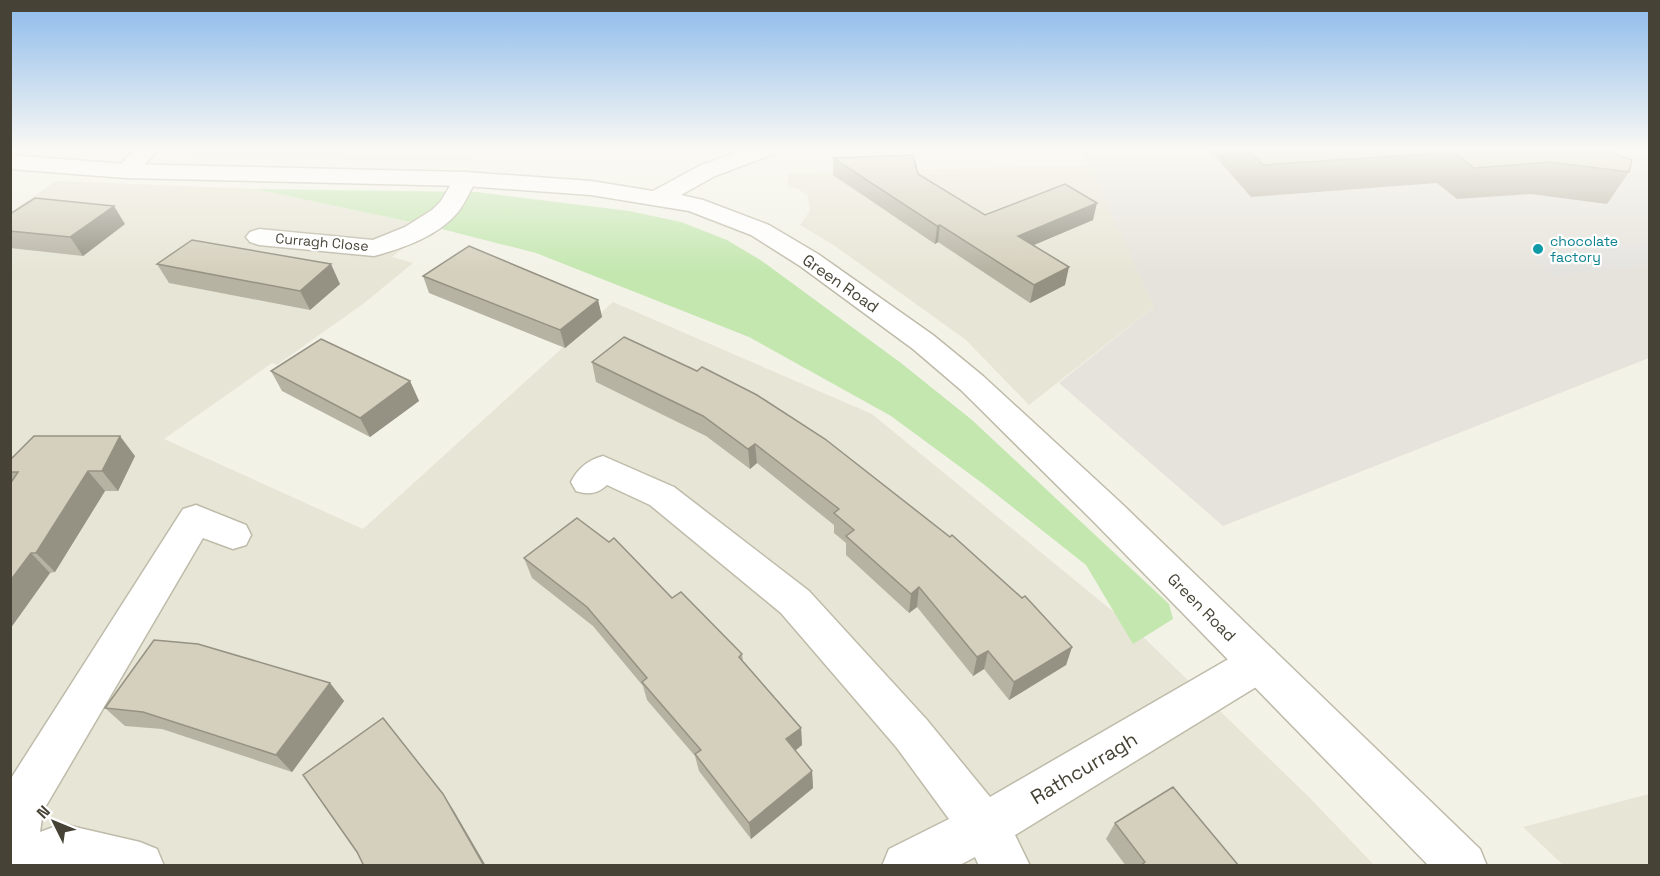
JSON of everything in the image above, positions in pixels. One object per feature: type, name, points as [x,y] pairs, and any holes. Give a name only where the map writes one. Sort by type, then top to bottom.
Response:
[{"type":"street","name":"Curragh Close","points":[[259,237],[374,248],[392,243],[422,227],[448,208],[459,189]]},
{"type":"street","name":"Green Road","points":[[598,189],[660,197],[724,214],[760,230],[809,260],[923,342],[972,383],[1099,504],[1463,866]]},
{"type":"street","points":[[660,197],[675,189]]},
{"type":"street","points":[[588,482],[603,468],[662,496],[795,602],[912,734],[984,827],[1006,866]]},
{"type":"street","points":[[140,866],[62,848],[12,866],[21,805],[196,519],[232,535]]},
{"type":"street","name":"Rathcurragh","points":[[906,866],[984,827],[1259,663]]},
{"type":"shaded area","points":[[45,189],[252,189],[430,226],[392,257],[413,263],[363,304],[277,365],[272,363],[164,439],[363,529],[613,302],[872,414],[1137,631],[1308,796],[1374,865],[11,866],[11,212]]},
{"type":"shaded area","points":[[798,189],[1100,189],[1154,307],[1029,405],[966,340],[835,246],[800,225],[810,211],[808,196]]},
{"type":"shaded area","points":[[1100,189],[1649,189],[1649,358],[1223,526],[1059,383],[1154,307]]},
{"type":"shaded area","points":[[1649,241],[1649,265],[1554,276],[1527,255]]},
{"type":"shaded area","points":[[1649,794],[1649,865],[1563,865],[1523,827]]},
{"type":"green space","points":[[255,189],[477,192],[629,211],[681,222],[727,240],[762,261],[901,363],[972,420],[1169,604],[1173,619],[1133,644],[1086,565],[982,483],[891,416],[749,337],[536,253],[430,226]]},
{"type":"building","points":[[880,189],[942,189],[985,215],[1052,189],[1073,189],[1097,203],[1018,236],[1069,267],[1034,285],[940,225],[937,226]]},
{"type":"building","points":[[35,198],[114,206],[70,237],[10,231],[10,214]]},
{"type":"building","points":[[192,240],[331,264],[300,291],[157,264]]},
{"type":"building","points":[[469,246],[598,300],[560,330],[423,276]]},
{"type":"building","points":[[624,337],[697,371],[702,367],[757,395],[825,439],[950,537],[952,535],[1022,598],[1025,596],[1072,647],[1014,682],[988,651],[977,657],[919,587],[911,594],[846,536],[854,530],[834,513],[839,509],[755,444],[748,449],[703,416],[592,362]]},
{"type":"building","points":[[321,339],[410,381],[360,418],[271,371]]},
{"type":"building","points":[[34,436],[120,436],[102,471],[88,471],[36,553],[31,553],[10,581],[10,484],[18,472],[10,472],[10,460]]},
{"type":"building","points":[[577,518],[609,542],[614,538],[672,598],[681,592],[742,654],[739,657],[801,728],[786,739],[812,771],[749,823],[695,754],[701,750],[642,682],[647,678],[587,607],[524,558]]},
{"type":"building","points":[[154,640],[198,644],[330,683],[276,755],[143,712],[105,708]]},
{"type":"building","points":[[383,718],[443,794],[484,866],[364,866],[357,852],[303,775]]},
{"type":"building","points":[[1173,787],[1239,866],[1140,866],[1145,862],[1115,823]]},
{"type":"place","name":"chocolate factory","points":[[1538,249]]}]
